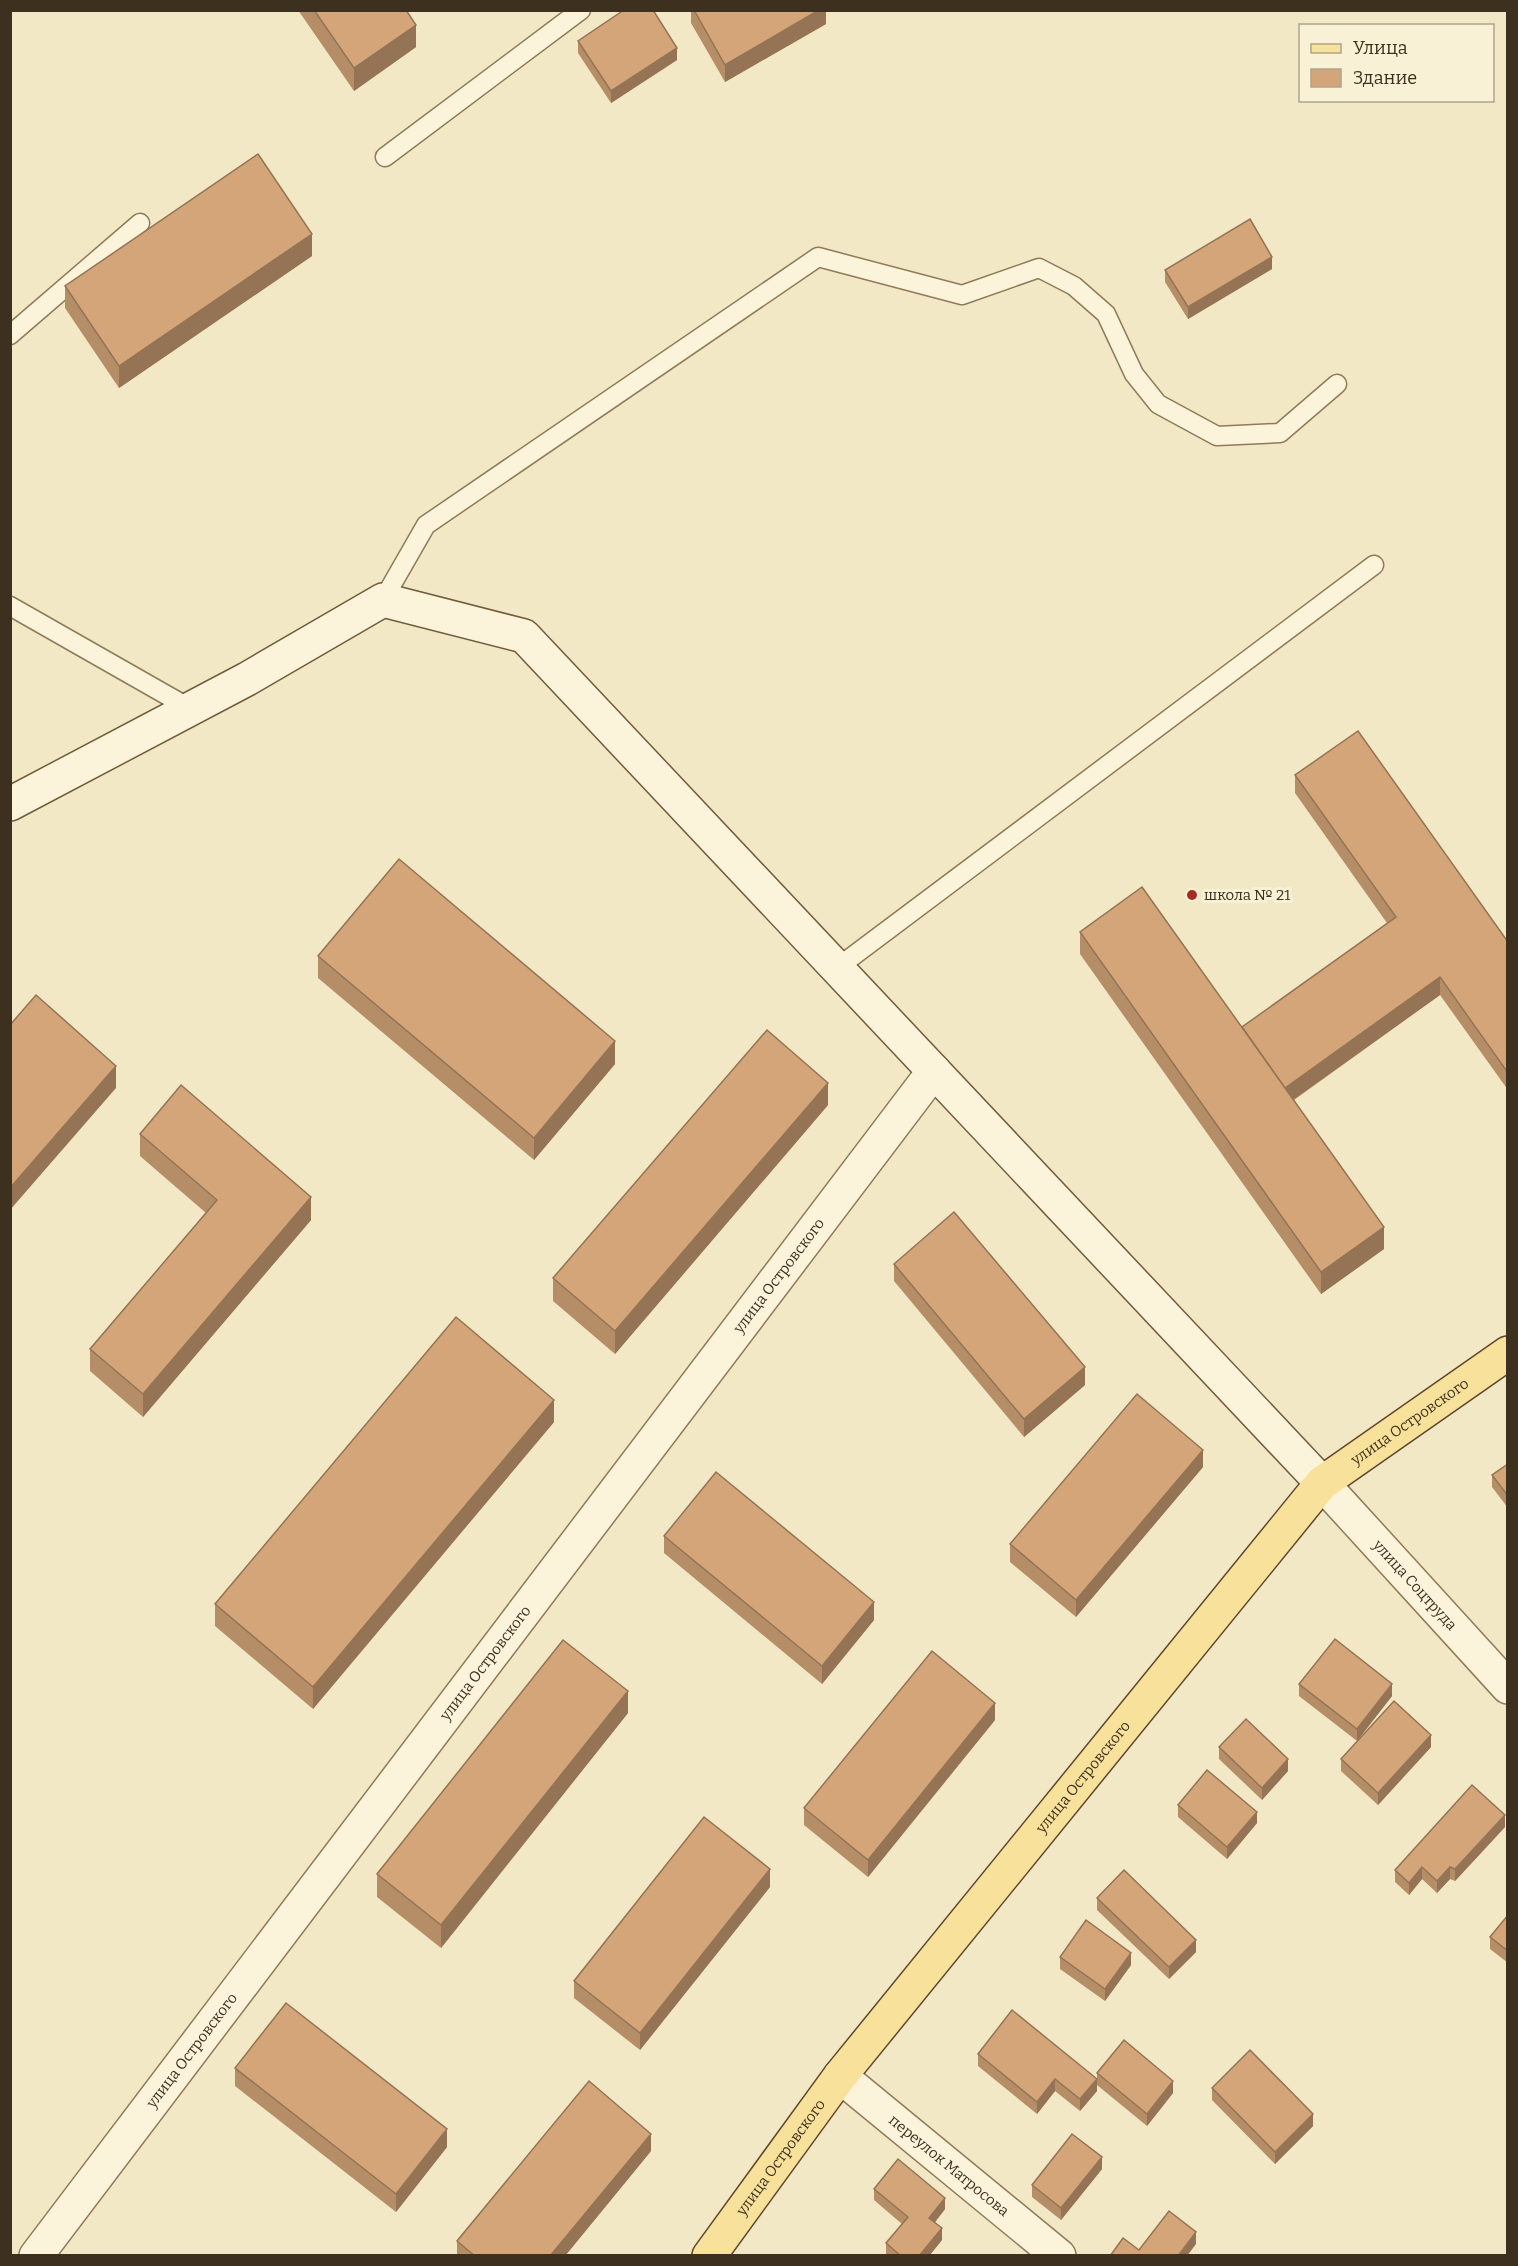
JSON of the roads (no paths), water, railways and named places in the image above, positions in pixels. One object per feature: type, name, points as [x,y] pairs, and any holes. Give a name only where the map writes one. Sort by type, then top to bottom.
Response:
[{"type":"main road","name":"улица Островского","points":[[709,2256],[840,2076],[1322,1483],[1508,1353]]},
{"type":"street","points":[[10,804],[191,709],[383,600]]},
{"type":"street","name":"улица Соцтруда","points":[[383,600],[524,636],[1322,1483],[1508,1687]]},
{"type":"street","name":"улица Островского","points":[[36,2256],[934,1071]]},
{"type":"street","name":"переулок Матросова","points":[[840,2076],[1059,2256]]},
{"type":"lane","points":[[385,157],[581,10]]},
{"type":"lane","points":[[10,335],[140,223]]},
{"type":"lane","points":[[383,600],[426,525],[818,257],[962,295],[1039,268],[1074,286],[1106,314],[1134,374],[1158,404],[1217,436],[1280,433],[1337,384]]},
{"type":"lane","points":[[837,968],[1374,565]]},
{"type":"lane","points":[[10,606],[191,709]]},
{"type":"place","name":"школа № 21","points":[[1192,895]]}]
